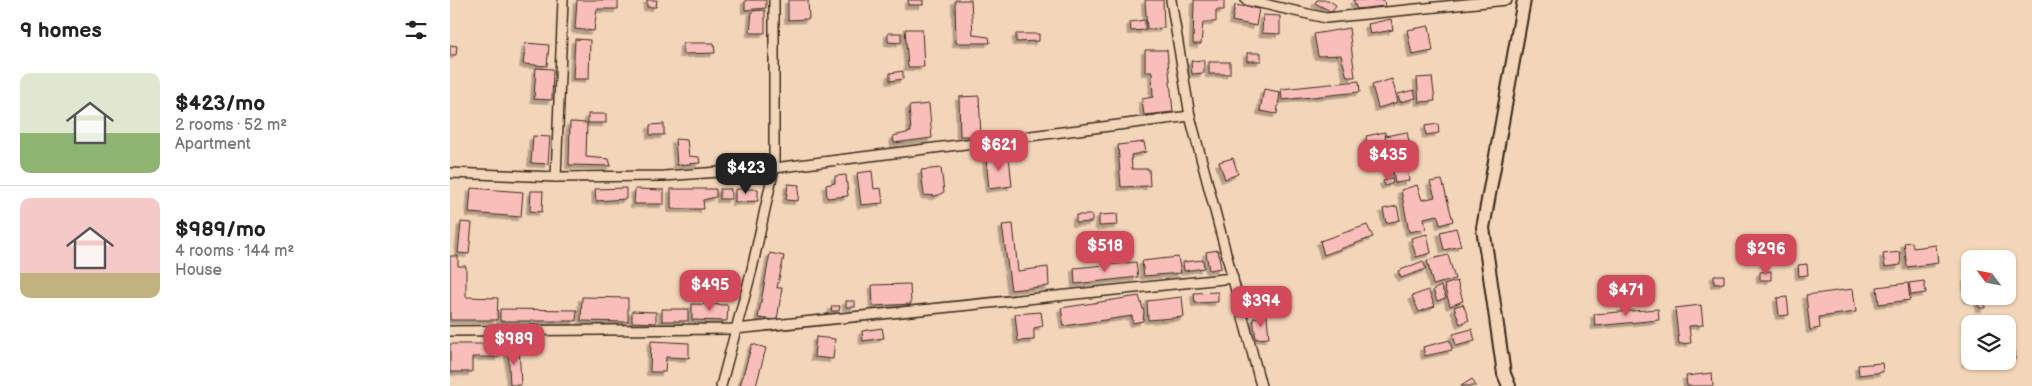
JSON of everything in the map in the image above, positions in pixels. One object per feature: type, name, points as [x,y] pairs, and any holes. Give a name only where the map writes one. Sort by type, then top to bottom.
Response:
[{"type":"main road","points":[[1509,386],[1504,374],[1483,228],[1524,0]]},
{"type":"street","points":[[556,177],[563,0]]},
{"type":"street","points":[[721,386],[752,269],[774,168],[774,0]]},
{"type":"street","points":[[1171,0],[1190,116],[1261,386]]},
{"type":"street","points":[[1246,0],[1326,18],[1507,0]]},
{"type":"street","points":[[450,173],[556,177],[664,176],[774,168],[1190,116]]},
{"type":"street","points":[[450,331],[735,329],[1233,278]]},
{"type":"building","points":[[577,0],[618,0],[618,9],[597,9],[594,31],[575,29]]},
{"type":"building","points":[[647,0],[657,0],[656,7],[647,7]]},
{"type":"building","points":[[745,0],[766,0],[766,8],[745,10]]},
{"type":"building","points":[[788,0],[808,0],[809,19],[788,20]]},
{"type":"building","points":[[908,0],[923,0],[923,5],[908,5]]},
{"type":"building","points":[[955,0],[971,0],[973,35],[989,37],[990,43],[956,43]]},
{"type":"building","points":[[1145,0],[1163,0],[1164,28],[1147,29]]},
{"type":"building","points":[[1194,0],[1224,0],[1224,10],[1216,10],[1216,22],[1203,22],[1201,44],[1193,44]]},
{"type":"building","points":[[1317,0],[1328,0],[1336,5],[1332,12],[1315,3]]},
{"type":"building","points":[[1353,0],[1384,0],[1385,6],[1357,9]]},
{"type":"building","points":[[1235,5],[1259,9],[1256,26],[1232,21]]},
{"type":"building","points":[[765,10],[765,33],[750,33],[752,11]]},
{"type":"building","points":[[1263,15],[1280,16],[1280,34],[1262,33]]},
{"type":"building","points":[[1391,19],[1393,30],[1370,34],[1368,24]]},
{"type":"building","points":[[1145,20],[1145,30],[1131,31],[1130,22]]},
{"type":"building","points":[[1429,26],[1433,51],[1412,55],[1407,30]]},
{"type":"building","points":[[1349,28],[1355,77],[1347,77],[1341,55],[1318,56],[1314,34]]},
{"type":"building","points":[[905,29],[922,29],[924,67],[908,67]]},
{"type":"building","points":[[888,33],[901,33],[901,43],[888,42]]},
{"type":"building","points":[[1016,34],[1039,34],[1039,41],[1016,42]]},
{"type":"building","points":[[575,39],[590,40],[589,79],[573,79]]},
{"type":"building","points":[[526,43],[549,45],[547,66],[523,64]]},
{"type":"building","points":[[683,43],[714,43],[715,53],[683,54]]},
{"type":"building","points":[[450,45],[457,46],[456,55],[450,55]]},
{"type":"building","points":[[1145,50],[1167,50],[1173,112],[1144,115],[1142,99],[1153,97],[1152,72],[1145,72]]},
{"type":"building","points":[[1247,53],[1261,53],[1261,61],[1247,61]]},
{"type":"building","points":[[1204,60],[1204,73],[1192,74],[1191,61]]},
{"type":"building","points":[[1209,62],[1230,62],[1230,74],[1209,74]]},
{"type":"building","points":[[536,68],[553,69],[552,100],[534,99]]},
{"type":"building","points":[[903,71],[903,79],[890,81],[890,73]]},
{"type":"building","points":[[1432,77],[1435,101],[1419,102],[1417,78]]},
{"type":"building","points":[[1392,79],[1398,102],[1378,108],[1372,85]]},
{"type":"building","points":[[1359,81],[1360,92],[1282,100],[1281,89]]},
{"type":"building","points":[[1264,89],[1280,92],[1277,114],[1260,111]]},
{"type":"building","points":[[1414,90],[1416,98],[1400,102],[1398,94]]},
{"type":"building","points":[[979,96],[981,136],[960,136],[959,97]]},
{"type":"building","points":[[929,104],[932,138],[894,143],[893,136],[911,132],[909,106]]},
{"type":"building","points":[[588,114],[606,114],[606,123],[588,123]]},
{"type":"building","points":[[570,122],[587,123],[586,157],[609,159],[611,166],[569,165]]},
{"type":"building","points":[[664,124],[664,135],[650,135],[650,125]]},
{"type":"building","points":[[1438,124],[1439,133],[1426,135],[1425,126]]},
{"type":"building","points":[[1385,132],[1386,140],[1367,144],[1366,136]]},
{"type":"building","points":[[1407,132],[1411,151],[1389,155],[1385,136]]},
{"type":"building","points":[[533,136],[550,137],[548,164],[531,163]]},
{"type":"building","points":[[675,139],[687,140],[689,156],[699,157],[700,163],[677,165]]},
{"type":"building","points":[[1144,142],[1146,152],[1131,155],[1132,169],[1149,169],[1150,186],[1121,187],[1118,145]]},
{"type":"building","points":[[1385,153],[1386,158],[1378,159],[1377,154]]},
{"type":"building","points":[[1009,156],[1012,186],[989,189],[986,158]]},
{"type":"building","points":[[1233,158],[1238,174],[1225,179],[1219,162]]},
{"type":"building","points":[[1406,163],[1409,181],[1395,183],[1392,165]]},
{"type":"building","points":[[941,168],[944,192],[936,196],[924,195],[921,170]]},
{"type":"building","points":[[872,171],[874,189],[881,188],[883,203],[861,205],[857,173]]},
{"type":"building","points":[[846,175],[848,196],[827,198],[826,185],[835,183],[835,176]]},
{"type":"building","points":[[1392,178],[1393,183],[1385,186],[1383,181]]},
{"type":"building","points":[[1442,180],[1453,221],[1440,225],[1438,215],[1424,218],[1426,229],[1409,232],[1401,190],[1417,185],[1422,200],[1435,197],[1430,182]]},
{"type":"building","points":[[788,184],[799,185],[798,201],[786,200]]},
{"type":"building","points":[[471,188],[523,192],[521,217],[469,213]]},
{"type":"building","points":[[626,188],[626,199],[596,201],[595,189]]},
{"type":"building","points":[[635,189],[664,190],[664,204],[634,204]]},
{"type":"building","points":[[671,189],[716,189],[716,197],[703,200],[704,209],[671,209]]},
{"type":"building","points":[[720,189],[731,189],[731,199],[720,199]]},
{"type":"building","points":[[735,189],[758,189],[758,201],[735,202]]},
{"type":"building","points":[[531,191],[543,191],[542,212],[530,211]]},
{"type":"building","points":[[1397,206],[1400,220],[1386,223],[1383,209]]},
{"type":"building","points":[[1117,214],[1118,225],[1099,226],[1099,215]]},
{"type":"building","points":[[1076,215],[1092,215],[1092,222],[1076,223]]},
{"type":"building","points":[[461,222],[472,223],[469,254],[458,253]]},
{"type":"building","points":[[1013,224],[1018,271],[1048,267],[1049,286],[1011,290],[1002,225]]},
{"type":"building","points":[[1367,225],[1373,237],[1324,255],[1320,241]]},
{"type":"building","points":[[1456,228],[1461,246],[1444,250],[1440,232]]},
{"type":"building","points":[[1427,234],[1431,253],[1416,257],[1411,238]]},
{"type":"building","points":[[1912,242],[1913,248],[1936,245],[1938,263],[1907,267],[1904,243]]},
{"type":"building","points":[[1218,250],[1221,268],[1209,270],[1206,252]]},
{"type":"building","points":[[1900,252],[1901,265],[1885,267],[1883,254]]},
{"type":"building","points":[[770,253],[784,256],[777,288],[782,288],[777,320],[758,318]]},
{"type":"building","points":[[1448,255],[1455,279],[1433,285],[1427,260]]},
{"type":"building","points":[[450,256],[458,256],[458,266],[466,266],[466,297],[498,298],[497,320],[450,320]]},
{"type":"building","points":[[1178,257],[1181,273],[1144,276],[1142,261]]},
{"type":"building","points":[[1203,260],[1204,268],[1184,271],[1183,262]]},
{"type":"building","points":[[1423,261],[1426,269],[1401,278],[1398,271]]},
{"type":"building","points":[[1136,262],[1138,277],[1075,284],[1074,268]]},
{"type":"building","points":[[1807,264],[1808,275],[1799,276],[1798,265]]},
{"type":"building","points":[[1771,271],[1771,280],[1760,280],[1760,272]]},
{"type":"building","points":[[1714,275],[1724,275],[1724,283],[1714,284]]},
{"type":"building","points":[[1457,281],[1463,301],[1450,306],[1444,285]]},
{"type":"building","points":[[1924,281],[1926,293],[1911,295],[1909,283]]},
{"type":"building","points":[[1908,283],[1910,300],[1879,304],[1877,287]]},
{"type":"building","points":[[910,284],[911,304],[873,306],[872,285]]},
{"type":"building","points":[[1441,286],[1446,298],[1437,301],[1433,290]]},
{"type":"building","points":[[1853,289],[1856,312],[1819,317],[1820,328],[1810,330],[1806,295]]},
{"type":"building","points":[[1428,290],[1435,306],[1419,312],[1412,296]]},
{"type":"building","points":[[1218,292],[1218,302],[1195,303],[1194,293]]},
{"type":"building","points":[[1139,296],[1144,312],[1143,321],[1133,323],[1132,316],[1064,326],[1061,308]]},
{"type":"building","points":[[582,297],[628,298],[628,322],[581,321]]},
{"type":"building","points":[[1182,297],[1184,317],[1148,320],[1147,301]]},
{"type":"building","points":[[1787,297],[1789,315],[1779,316],[1777,298]]},
{"type":"building","points":[[846,301],[855,301],[855,307],[846,307]]},
{"type":"building","points":[[692,304],[728,305],[727,321],[692,320]]},
{"type":"building","points":[[1463,304],[1469,320],[1460,324],[1454,307]]},
{"type":"building","points":[[1701,305],[1703,325],[1689,326],[1691,343],[1679,344],[1675,308]]},
{"type":"building","points":[[1979,305],[1985,305],[1985,308],[1979,308]]},
{"type":"building","points":[[832,306],[840,306],[839,311],[831,311]]},
{"type":"building","points":[[500,309],[577,310],[576,321],[500,321]]},
{"type":"building","points":[[662,309],[688,309],[688,321],[662,321]]},
{"type":"building","points":[[1658,309],[1659,320],[1595,326],[1594,314]]},
{"type":"building","points":[[632,311],[656,312],[656,323],[632,322]]},
{"type":"building","points":[[1041,312],[1043,326],[1034,328],[1034,340],[1018,341],[1015,314]]},
{"type":"building","points":[[1267,316],[1269,338],[1256,339],[1253,318]]},
{"type":"building","points":[[882,328],[884,338],[863,341],[862,331]]},
{"type":"building","points":[[1472,329],[1475,341],[1456,346],[1453,334]]},
{"type":"building","points":[[816,337],[835,339],[833,359],[814,357]]},
{"type":"building","points":[[1450,340],[1452,350],[1425,356],[1423,347]]},
{"type":"building","points":[[651,341],[689,343],[689,358],[666,357],[665,372],[650,372]]},
{"type":"building","points":[[450,344],[499,344],[499,357],[472,357],[472,372],[450,372]]},
{"type":"building","points":[[752,344],[766,348],[756,386],[740,386]]},
{"type":"building","points":[[508,346],[519,346],[521,385],[510,385]]},
{"type":"building","points":[[1882,363],[1883,372],[1859,375],[1858,365]]},
{"type":"building","points":[[1712,373],[1713,386],[1687,386],[1686,376]]},
{"type":"building","points":[[1472,379],[1476,386],[1461,386]]}]
